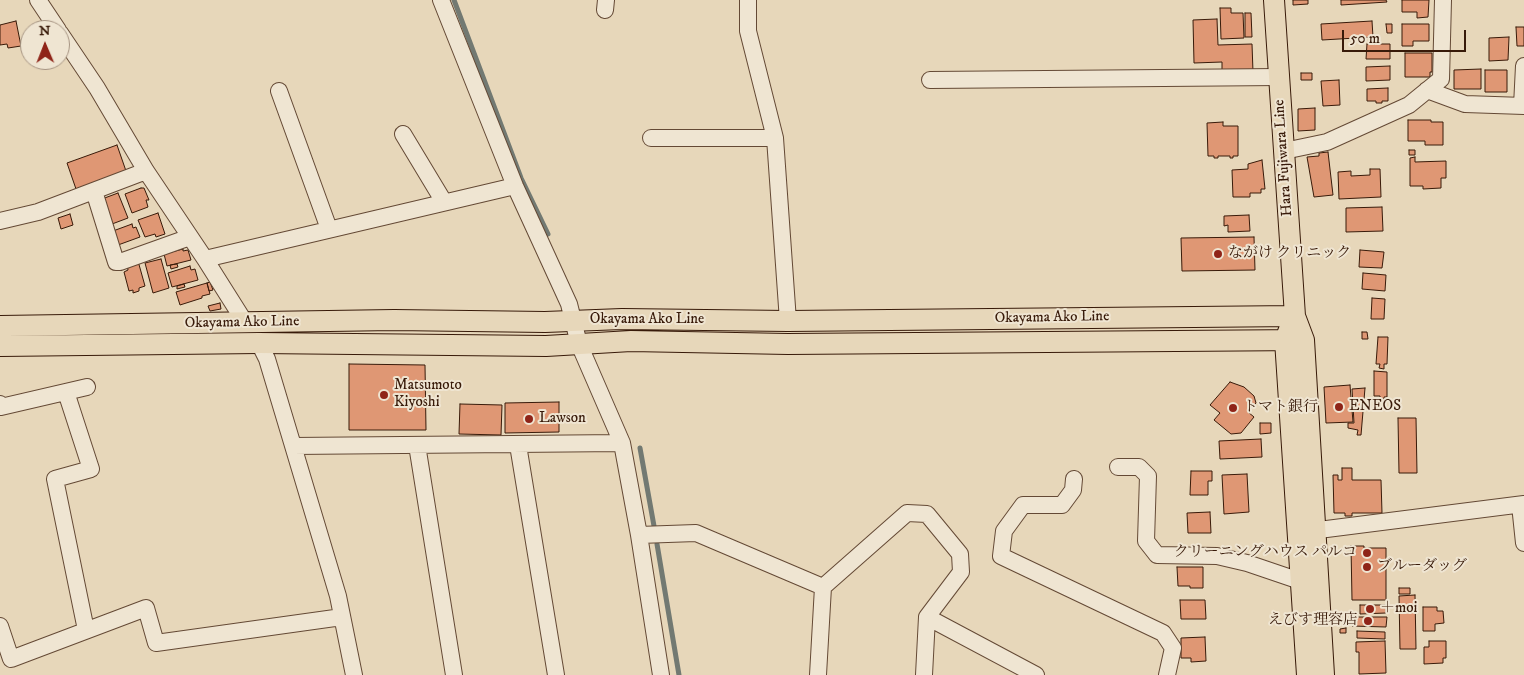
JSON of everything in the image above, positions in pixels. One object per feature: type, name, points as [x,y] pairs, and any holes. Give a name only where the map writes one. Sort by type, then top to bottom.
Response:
[{"type":"main road","name":"Hara Fujiwara Line","points":[[1274,0],[1295,316]]},
{"type":"main road","name":"Okayama Ako Line","points":[[0,326],[246,324],[394,320],[574,321],[622,319],[788,321],[1295,316]]},
{"type":"main road","points":[[1295,316],[1306,532],[1324,675]]},
{"type":"main road","name":"Okayama Ako Line","points":[[0,346],[259,344],[546,346],[631,341],[788,344],[1295,340]]},
{"type":"main road","points":[[1306,532],[1300,581],[1306,675]]},
{"type":"street","points":[[38,0],[52,20]]},
{"type":"street","points":[[441,0],[515,186],[569,304],[579,344],[622,443],[639,535],[661,675]]},
{"type":"street","points":[[748,0],[748,31],[775,138],[788,321]]},
{"type":"street","points":[[1284,152],[1327,142],[1409,105],[1441,79],[1443,0]]},
{"type":"street","points":[[70,48],[97,88],[146,171],[246,324]]},
{"type":"street","points":[[1427,90],[1465,104],[1523,106],[1524,66]]},
{"type":"street","points":[[930,80],[1279,77]]},
{"type":"street","points":[[279,91],[329,229]]},
{"type":"street","points":[[403,134],[444,202]]},
{"type":"street","points":[[651,138],[775,138]]},
{"type":"street","points":[[0,221],[38,212],[146,171]]},
{"type":"street","points":[[205,259],[515,186]]},
{"type":"street","points":[[94,191],[116,262],[190,237]]},
{"type":"street","points":[[259,344],[268,359],[338,596],[354,675]]},
{"type":"street","points":[[0,404],[1,407],[87,386]]},
{"type":"street","points":[[66,392],[91,469],[55,478],[86,630]]},
{"type":"street","points":[[293,446],[622,443]]},
{"type":"street","points":[[417,445],[454,675]]},
{"type":"street","points":[[518,445],[556,675]]},
{"type":"street","points":[[1118,467],[1139,467],[1148,476],[1146,541],[1157,555],[1217,556],[1300,581]]},
{"type":"street","points":[[1074,479],[1073,490],[1062,505],[1023,505],[1004,531],[1001,556],[1163,633],[1173,648],[1167,675]]},
{"type":"street","points":[[1306,532],[1522,504],[1524,543]]},
{"type":"street","points":[[818,675],[823,587],[908,513],[926,514],[960,554],[961,572],[927,616],[924,675]]},
{"type":"street","points":[[639,535],[696,533],[823,587]]},
{"type":"street","points":[[0,626],[5,661],[146,608],[156,643],[342,617]]},
{"type":"street","points":[[927,616],[1036,675]]},
{"type":"building","points":[[1293,0],[1308,0],[1308,4],[1293,5]]},
{"type":"building","points":[[1341,0],[1386,0],[1387,2],[1341,5]]},
{"type":"building","points":[[1402,0],[1429,0],[1428,17],[1417,18],[1417,12],[1402,12]]},
{"type":"building","points":[[1220,8],[1231,8],[1231,13],[1243,13],[1244,38],[1221,39]]},
{"type":"building","points":[[1245,13],[1251,13],[1252,37],[1245,37]]},
{"type":"building","points":[[1217,19],[1218,45],[1252,44],[1253,72],[1222,72],[1222,62],[1194,63],[1193,20]]},
{"type":"building","points":[[16,21],[20,46],[8,48],[7,44],[0,45],[0,25]]},
{"type":"building","points":[[1372,21],[1373,37],[1322,40],[1321,24]]},
{"type":"building","points":[[1386,24],[1392,24],[1392,33],[1387,33]]},
{"type":"building","points":[[1402,24],[1429,24],[1429,41],[1413,41],[1413,46],[1402,46]]},
{"type":"building","points":[[1516,27],[1524,27],[1524,46],[1517,46]]},
{"type":"building","points":[[1509,37],[1508,60],[1489,61],[1489,38]]},
{"type":"building","points":[[1367,44],[1390,44],[1390,59],[1366,59]]},
{"type":"building","points":[[1405,53],[1432,53],[1432,72],[1430,72],[1430,77],[1405,77]]},
{"type":"building","points":[[1390,66],[1390,80],[1366,81],[1366,67]]},
{"type":"building","points":[[1481,69],[1481,89],[1454,89],[1454,70]]},
{"type":"building","points":[[1485,70],[1507,70],[1507,92],[1485,92]]},
{"type":"building","points":[[1301,73],[1312,73],[1312,80],[1301,80]]},
{"type":"building","points":[[1339,80],[1340,105],[1323,106],[1321,81]]},
{"type":"building","points":[[1388,88],[1388,101],[1376,103],[1376,101],[1367,101],[1367,89]]},
{"type":"building","points":[[1315,108],[1315,130],[1298,131],[1298,109]]},
{"type":"building","points":[[1408,120],[1443,122],[1443,145],[1425,145],[1425,141],[1408,141]]},
{"type":"building","points":[[1223,122],[1223,126],[1238,126],[1238,156],[1233,156],[1233,158],[1230,158],[1230,156],[1214,158],[1214,156],[1208,156],[1207,123]]},
{"type":"building","points":[[117,145],[126,171],[76,189],[67,163]]},
{"type":"building","points":[[1409,150],[1415,150],[1415,155],[1409,155]]},
{"type":"building","points":[[1328,152],[1333,195],[1314,197],[1307,157],[1319,156],[1319,153]]},
{"type":"building","points":[[1415,157],[1415,162],[1446,161],[1446,178],[1441,178],[1441,188],[1423,189],[1423,186],[1410,186],[1410,158]]},
{"type":"building","points":[[1262,160],[1265,189],[1261,189],[1261,193],[1250,193],[1250,197],[1233,197],[1232,170],[1248,169],[1248,164]]},
{"type":"building","points":[[1370,169],[1380,169],[1381,197],[1339,199],[1338,172],[1351,171],[1351,176],[1370,175]]},
{"type":"building","points":[[144,188],[149,200],[146,200],[148,207],[132,213],[125,194]]},
{"type":"building","points":[[118,193],[128,218],[112,224],[102,199]]},
{"type":"building","points":[[1382,207],[1383,231],[1346,232],[1346,208]]},
{"type":"building","points":[[158,213],[165,234],[156,237],[155,234],[145,237],[138,220]]},
{"type":"building","points":[[70,214],[73,225],[61,229],[58,218]]},
{"type":"building","points":[[1249,215],[1250,231],[1228,232],[1228,225],[1224,226],[1224,216]]},
{"type":"building","points":[[132,224],[133,228],[136,227],[140,237],[118,245],[113,231]]},
{"type":"building","name":"ながけ クリニック","points":[[1254,237],[1255,270],[1182,271],[1181,238]]},
{"type":"building","points":[[183,249],[183,251],[188,250],[191,260],[167,266],[164,254]]},
{"type":"building","points":[[1360,250],[1384,252],[1382,268],[1359,267]]},
{"type":"building","points":[[161,259],[169,288],[153,293],[145,263]]},
{"type":"building","points":[[138,261],[145,286],[133,293],[133,290],[129,291],[124,272],[128,270],[127,264]]},
{"type":"building","points":[[177,264],[178,267],[171,269],[170,265]]},
{"type":"building","points":[[190,266],[191,270],[195,269],[198,280],[172,287],[168,273]]},
{"type":"building","points":[[1363,273],[1386,275],[1385,291],[1362,289]]},
{"type":"building","points":[[210,282],[213,290],[209,291],[207,283]]},
{"type":"building","points":[[207,283],[210,294],[180,305],[176,292]]},
{"type":"building","points":[[184,284],[185,287],[177,289],[177,286]]},
{"type":"building","points":[[1372,298],[1385,299],[1384,319],[1371,319]]},
{"type":"building","points":[[220,303],[221,309],[210,311],[208,306]]},
{"type":"building","points":[[1362,332],[1367,332],[1368,339],[1362,339]]},
{"type":"building","points":[[1378,337],[1388,337],[1387,364],[1384,364],[1384,369],[1379,368],[1380,364],[1376,364]]},
{"type":"building","points":[[349,364],[425,365],[426,430],[349,430]]},
{"type":"building","points":[[1374,371],[1387,372],[1387,397],[1384,397],[1384,399],[1380,399],[1380,396],[1374,396]]},
{"type":"building","name":"トマト銀行","points":[[1230,382],[1244,387],[1254,396],[1256,403],[1248,412],[1254,417],[1241,433],[1231,434],[1214,420],[1220,413],[1210,405]]},
{"type":"building","points":[[1350,385],[1353,422],[1326,423],[1324,387]]},
{"type":"building","points":[[1365,388],[1361,435],[1357,435],[1358,430],[1348,428],[1348,423],[1354,423],[1352,389]]},
{"type":"building","points":[[559,402],[559,432],[505,433],[505,403]]},
{"type":"building","points":[[460,404],[502,405],[501,435],[459,434]]},
{"type":"building","points":[[1398,418],[1416,418],[1417,473],[1399,473]]},
{"type":"building","points":[[1260,423],[1271,423],[1271,433],[1260,434]]},
{"type":"building","points":[[1261,439],[1262,457],[1220,459],[1219,441]]},
{"type":"building","points":[[1342,468],[1352,468],[1352,480],[1381,480],[1382,513],[1352,513],[1352,516],[1345,516],[1345,513],[1334,513],[1333,475],[1338,475],[1338,480],[1342,480]]},
{"type":"building","points":[[1191,471],[1212,471],[1212,481],[1208,481],[1208,495],[1190,495]]},
{"type":"building","points":[[1247,474],[1249,512],[1224,514],[1222,475]]},
{"type":"building","points":[[1210,512],[1211,533],[1188,533],[1187,513]]},
{"type":"building","points":[[1351,546],[1386,548],[1386,600],[1352,600]]},
{"type":"building","points":[[1177,567],[1203,567],[1203,588],[1178,586]]},
{"type":"building","points":[[1399,588],[1410,588],[1410,594],[1399,594]]},
{"type":"building","points":[[1415,595],[1416,649],[1400,649],[1399,596]]},
{"type":"building","points":[[1180,600],[1205,600],[1206,619],[1181,619]]},
{"type":"building","points":[[1360,605],[1386,605],[1386,613],[1360,614]]},
{"type":"building","points":[[1423,607],[1437,607],[1437,611],[1443,611],[1444,623],[1435,624],[1435,631],[1423,631]]},
{"type":"building","points":[[1352,617],[1387,617],[1386,627],[1352,626]]},
{"type":"building","points":[[1346,628],[1346,633],[1340,633],[1340,629]]},
{"type":"building","points":[[1357,631],[1385,632],[1385,639],[1357,638]]},
{"type":"building","points":[[1205,637],[1206,661],[1191,662],[1191,658],[1181,658],[1181,638]]},
{"type":"building","points":[[1385,641],[1386,673],[1359,674],[1359,652],[1356,652],[1356,642]]},
{"type":"building","points":[[1429,641],[1446,641],[1446,658],[1443,658],[1443,663],[1424,664],[1424,647],[1429,647]]},
{"type":"waterway","points":[[454,0],[521,178],[548,234]]},
{"type":"waterway","points":[[640,448],[654,526]]},
{"type":"waterway","points":[[657,544],[679,675]]},
{"type":"place","name":"ながけ クリニック","points":[[1218,254]]},
{"type":"place","name":"Matsumoto Kiyoshi","points":[[384,395]]},
{"type":"place","name":"ENEOS","points":[[1339,407]]},
{"type":"place","name":"トマト銀行","points":[[1233,408]]},
{"type":"place","name":"Lawson","points":[[529,419]]},
{"type":"place","name":"クリーニングハウス パルコ","points":[[1367,553]]},
{"type":"place","name":"ブルーダッグ","points":[[1367,567]]},
{"type":"place","name":"＋moi","points":[[1370,609]]},
{"type":"place","name":"えびす理容店","points":[[1368,621]]}]
